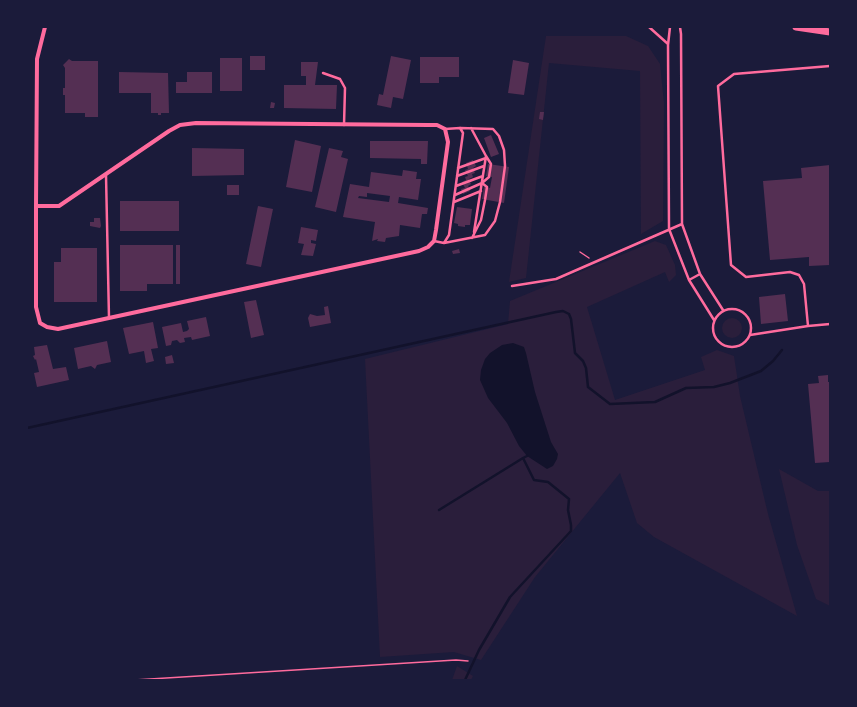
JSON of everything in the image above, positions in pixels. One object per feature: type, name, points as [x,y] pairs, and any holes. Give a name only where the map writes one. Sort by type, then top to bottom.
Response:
[{"type":"main road","points":[[796,27],[830,32]]},
{"type":"street","points":[[36,206],[59,206],[180,125],[196,123],[428,125],[445,129],[448,142],[434,241],[428,248],[58,329],[47,327],[40,323],[36,307],[36,206],[37,59],[45,27]]},
{"type":"lane","points":[[649,27],[668,45]]},
{"type":"lane","points":[[670,27],[668,45],[669,229],[689,280],[714,320],[713,333],[716,340],[724,346],[739,346],[750,335],[830,324]]},
{"type":"lane","points":[[680,27],[682,224],[700,274],[723,310]]},
{"type":"lane","points":[[808,326],[804,284],[799,275],[790,272],[746,277],[731,265],[718,86],[734,74],[830,66]]},
{"type":"lane","points":[[323,73],[340,79],[345,88],[344,125]]},
{"type":"lane","points":[[444,243],[449,235],[455,195],[463,133],[460,128]]},
{"type":"lane","points":[[455,195],[482,183],[489,177],[490,164],[471,128]]},
{"type":"lane","points":[[434,241],[444,243],[485,235],[495,221],[500,202],[505,166],[504,150],[499,136],[493,129],[445,129]]},
{"type":"lane","points":[[458,168],[486,157]]},
{"type":"lane","points":[[472,238],[486,157]]},
{"type":"lane","points":[[457,176],[484,166]]},
{"type":"lane","points":[[106,175],[108,318]]},
{"type":"lane","points":[[456,186],[483,176]]},
{"type":"lane","points":[[474,232],[481,220],[485,200],[487,187],[482,183]]},
{"type":"lane","points":[[454,202],[481,191]]},
{"type":"lane","points":[[512,286],[556,279],[682,224]]},
{"type":"lane","points":[[689,280],[700,274]]},
{"type":"lane","points":[[714,320],[723,310],[734,309],[745,314],[750,323],[750,335]]},
{"type":"path","points":[[580,252],[584,256],[588,256],[591,263]]},
{"type":"path","points":[[134,680],[456,660],[468,661]]},
{"type":"shaded area","points":[[546,36],[626,36],[648,46],[660,64],[664,103],[663,221],[641,234],[640,71],[549,63],[526,278],[509,282]]},
{"type":"shaded area","points":[[655,241],[666,245],[675,265],[676,275],[669,282],[665,272],[587,307],[615,400],[705,370],[701,357],[717,350],[734,356],[740,396],[768,514],[797,616],[654,537],[637,523],[620,473],[535,577],[481,660],[454,652],[380,657],[365,359],[508,324],[510,301]]},
{"type":"shaded area","points":[[728,318],[736,318],[742,324],[742,332],[736,338],[728,338],[722,332],[722,324]]},
{"type":"shaded area","points":[[513,343],[524,347],[535,392],[551,442],[558,454],[553,466],[547,469],[527,456],[519,446],[507,423],[488,398],[480,380],[481,370],[485,359],[490,353],[502,345]]},
{"type":"shaded area","points":[[779,469],[818,491],[830,491],[830,606],[816,599],[797,545]]},
{"type":"shaded area","points":[[457,666],[473,676],[471,680],[452,680]]},
{"type":"building","points":[[250,56],[265,56],[265,70],[250,70]]},
{"type":"building","points":[[391,56],[411,60],[403,99],[393,97],[391,108],[377,105],[379,94],[383,95]]},
{"type":"building","points":[[420,57],[459,57],[459,77],[439,77],[439,83],[420,83]]},
{"type":"building","points":[[220,58],[242,58],[242,91],[220,91]]},
{"type":"building","points":[[69,59],[72,61],[98,61],[98,117],[85,117],[85,113],[65,113],[65,95],[63,95],[63,88],[65,88],[65,68],[63,65]]},
{"type":"building","points":[[513,60],[529,63],[524,95],[508,93]]},
{"type":"building","points":[[301,62],[318,62],[315,85],[337,85],[336,109],[284,108],[284,85],[306,85],[306,76],[301,76]]},
{"type":"building","points":[[119,72],[168,73],[169,113],[161,113],[161,115],[158,115],[158,113],[151,113],[151,93],[119,93]]},
{"type":"building","points":[[187,72],[212,72],[212,93],[176,93],[176,82],[187,82]]},
{"type":"building","points":[[271,102],[275,103],[274,108],[270,108]]},
{"type":"building","points":[[540,112],[544,112],[543,120],[539,119]]},
{"type":"building","points":[[491,135],[499,154],[491,157],[484,138]]},
{"type":"building","points":[[295,140],[321,146],[312,192],[286,187]]},
{"type":"building","points":[[370,141],[428,141],[427,164],[421,164],[421,159],[370,158]]},
{"type":"building","points":[[192,148],[244,149],[244,175],[192,176]]},
{"type":"building","points":[[329,148],[343,151],[341,157],[348,159],[336,212],[315,207]]},
{"type":"building","points":[[473,160],[476,166],[473,168],[475,173],[472,174],[473,177],[469,179],[471,184],[468,186],[470,191],[463,194],[461,189],[465,188],[462,182],[466,180],[465,177],[468,176],[465,170],[468,169],[466,163]]},
{"type":"building","points":[[488,164],[509,167],[504,203],[482,199],[484,187],[490,188],[492,177],[486,176]]},
{"type":"building","points":[[830,165],[830,265],[809,266],[809,257],[770,260],[763,181],[802,178],[801,168]]},
{"type":"building","points":[[403,170],[417,172],[416,179],[421,179],[418,200],[399,197],[398,203],[428,208],[427,214],[422,214],[420,228],[400,225],[399,236],[386,238],[385,242],[377,241],[378,239],[372,241],[375,222],[343,217],[350,184],[369,187],[371,172],[402,176]],"holes":[[[367,193],[390,196],[389,202],[358,198],[359,196],[367,197]]]},
{"type":"building","points":[[227,185],[239,185],[239,195],[227,195]]},
{"type":"building","points":[[120,201],[179,201],[179,231],[120,231]]},
{"type":"building","points":[[258,206],[273,209],[261,267],[246,264]]},
{"type":"building","points":[[457,207],[472,209],[470,225],[465,225],[465,227],[458,226],[458,224],[454,223]]},
{"type":"building","points":[[94,218],[100,218],[100,228],[90,226],[90,222],[94,222]]},
{"type":"building","points":[[301,227],[318,230],[316,241],[311,240],[311,243],[316,244],[313,256],[301,255],[304,244],[298,243]]},
{"type":"building","points":[[120,245],[173,245],[173,284],[147,284],[147,291],[120,291]]},
{"type":"building","points":[[176,245],[180,245],[180,284],[176,284]]},
{"type":"building","points":[[61,248],[97,248],[97,302],[54,302],[54,262],[61,262]]},
{"type":"building","points":[[459,249],[460,253],[453,254],[452,251]]},
{"type":"building","points":[[785,294],[788,321],[761,324],[759,297]]},
{"type":"building","points":[[256,300],[264,335],[251,338],[244,302]]},
{"type":"building","points":[[328,306],[331,323],[310,327],[308,318],[310,314],[317,316],[325,315],[324,307]]},
{"type":"building","points":[[206,317],[210,336],[192,340],[191,337],[184,338],[185,342],[180,343],[177,340],[172,341],[171,345],[166,346],[162,327],[181,323],[183,332],[189,329],[187,321]]},
{"type":"building","points":[[153,322],[158,348],[151,349],[154,361],[146,363],[144,351],[129,354],[123,328]]},
{"type":"building","points":[[107,341],[111,362],[97,365],[95,369],[91,366],[78,369],[74,348]]},
{"type":"building","points":[[47,345],[53,369],[66,367],[69,380],[37,387],[34,373],[39,372],[36,359],[35,360],[33,356],[35,355],[34,347]]},
{"type":"building","points":[[172,355],[174,363],[166,364],[165,357]]},
{"type":"building","points":[[828,375],[828,382],[830,382],[830,462],[815,463],[808,384],[819,383],[818,376]]},
{"type":"waterway","points":[[27,428],[563,311],[569,314],[571,319],[575,353],[583,361],[586,368],[588,387],[610,404],[655,402],[686,388],[714,387],[730,383],[761,371],[773,361],[782,350]]},
{"type":"waterway","points":[[465,680],[479,650],[510,597],[571,531],[568,510],[569,499],[548,482],[534,480],[523,458],[527,456]]},
{"type":"waterway","points":[[439,510],[523,458]]}]
